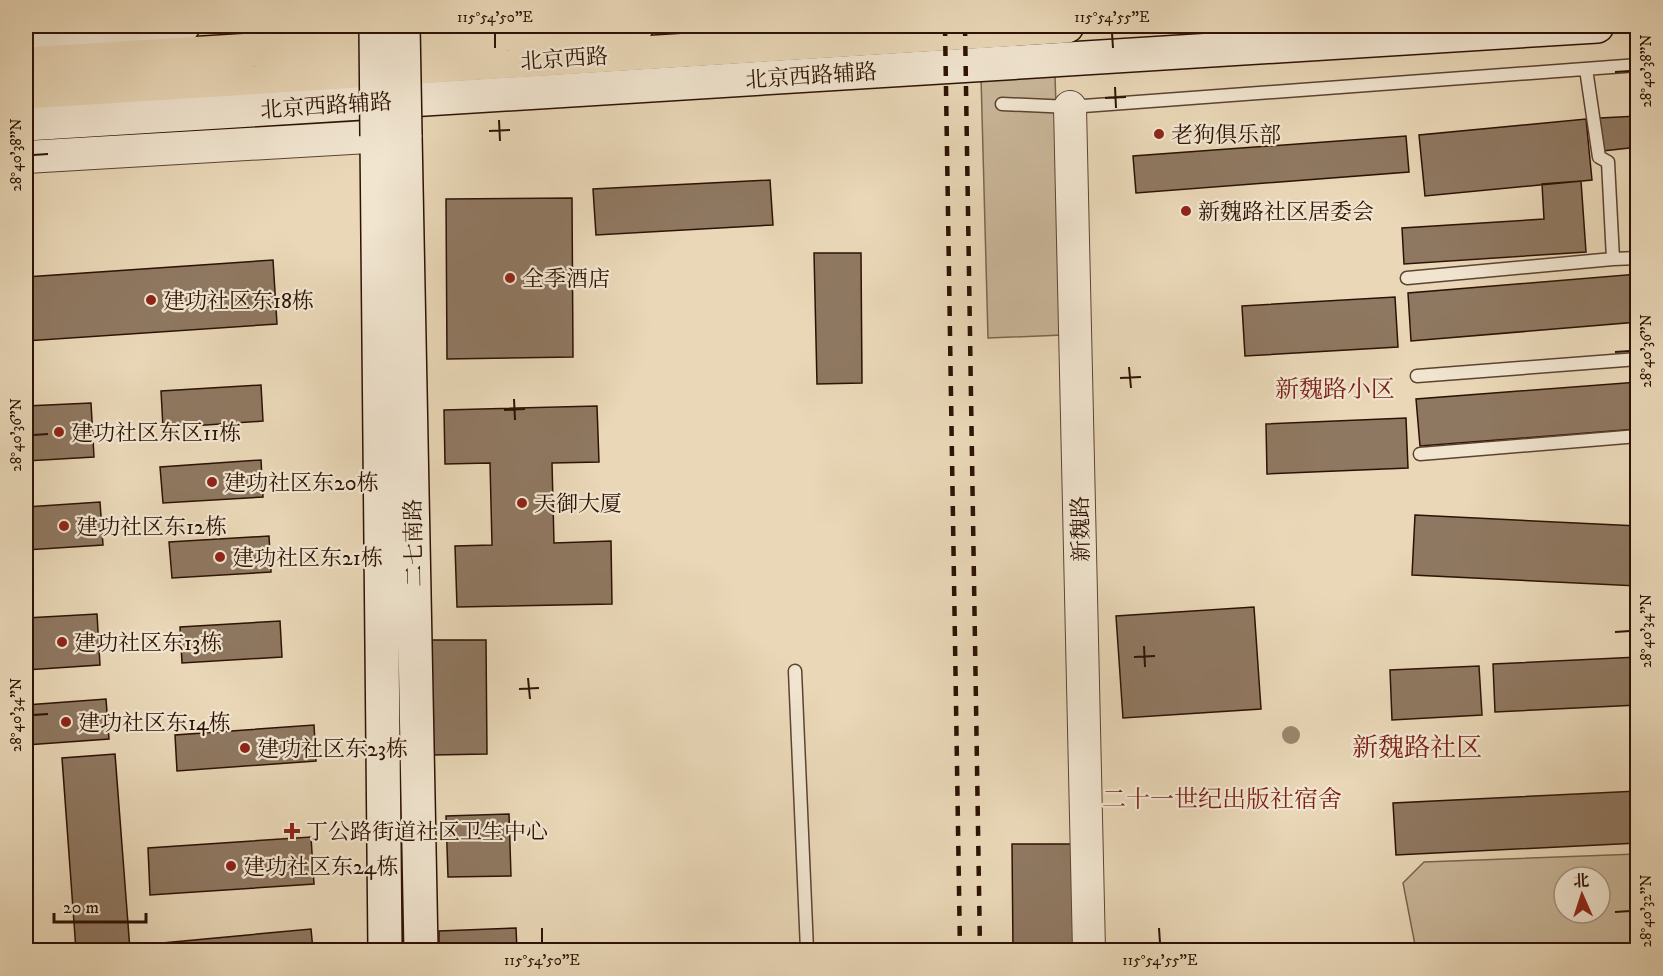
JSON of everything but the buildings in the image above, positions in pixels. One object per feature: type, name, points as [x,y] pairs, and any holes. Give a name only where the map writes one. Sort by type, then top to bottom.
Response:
[{"type":"main road","points":[[26,36],[183,26]]},
{"type":"main road","points":[[376,26],[391,135]]},
{"type":"main road","points":[[391,135],[403,26]]},
{"type":"main road","name":"北京西路","points":[[26,64],[637,26]]},
{"type":"main road","name":"北京西路","points":[[26,92],[1067,26]]},
{"type":"main road","name":"北京西路辅路","points":[[26,124],[1597,26]]},
{"type":"main road","name":"二七南路","points":[[386,951],[391,135]]},
{"type":"main road","name":"二七南路","points":[[391,135],[421,951]]},
{"type":"street","name":"新魏路","points":[[1070,107],[1089,951]]},
{"type":"street","name":"北京西路辅路","points":[[26,157],[391,135]]},
{"type":"lane","points":[[1002,104],[1070,107],[1638,65]]},
{"type":"lane","points":[[1586,69],[1599,157],[1608,162],[1613,259]]},
{"type":"lane","points":[[1407,278],[1638,258]]},
{"type":"lane","points":[[1417,376],[1638,359]]},
{"type":"lane","points":[[1420,454],[1638,436]]},
{"type":"lane","points":[[795,671],[807,951]]},
{"type":"shaded area","points":[[1055,75],[1063,335],[988,338],[981,77]]},
{"type":"shaded area","points":[[1637,854],[1637,950],[1416,950],[1403,883],[1424,862]]},
{"type":"railway","points":[[945,26],[960,950]]},
{"type":"railway","points":[[965,26],[980,950]]},
{"type":"place","name":"老狗俱乐部","points":[[1159,134]]},
{"type":"place","name":"新魏路社区居委会","points":[[1186,211]]},
{"type":"place","name":"全季酒店","points":[[510,278]]},
{"type":"place","name":"建功社区东18栋","points":[[151,300]]},
{"type":"place","name":"建功社区东区11栋","points":[[59,432]]},
{"type":"place","name":"建功社区东20栋","points":[[212,482]]},
{"type":"place","name":"天御大厦","points":[[522,503]]},
{"type":"place","name":"建功社区东12栋","points":[[64,526]]},
{"type":"place","name":"建功社区东21栋","points":[[220,557]]},
{"type":"place","name":"建功社区东13栋","points":[[62,642]]},
{"type":"place","name":"建功社区东14栋","points":[[66,722]]},
{"type":"place","name":"建功社区东23栋","points":[[245,748]]},
{"type":"place","name":"丁公路街道社区卫生中心","points":[[292,831]]},
{"type":"place","name":"建功社区东24栋","points":[[231,866]]},
{"type":"district","name":"新魏路小区","points":[[1335,389]]},
{"type":"district","name":"新魏路社区","points":[[1417,747]]},
{"type":"district","name":"二十一世纪出版社宿舍","points":[[1222,799]]}]
